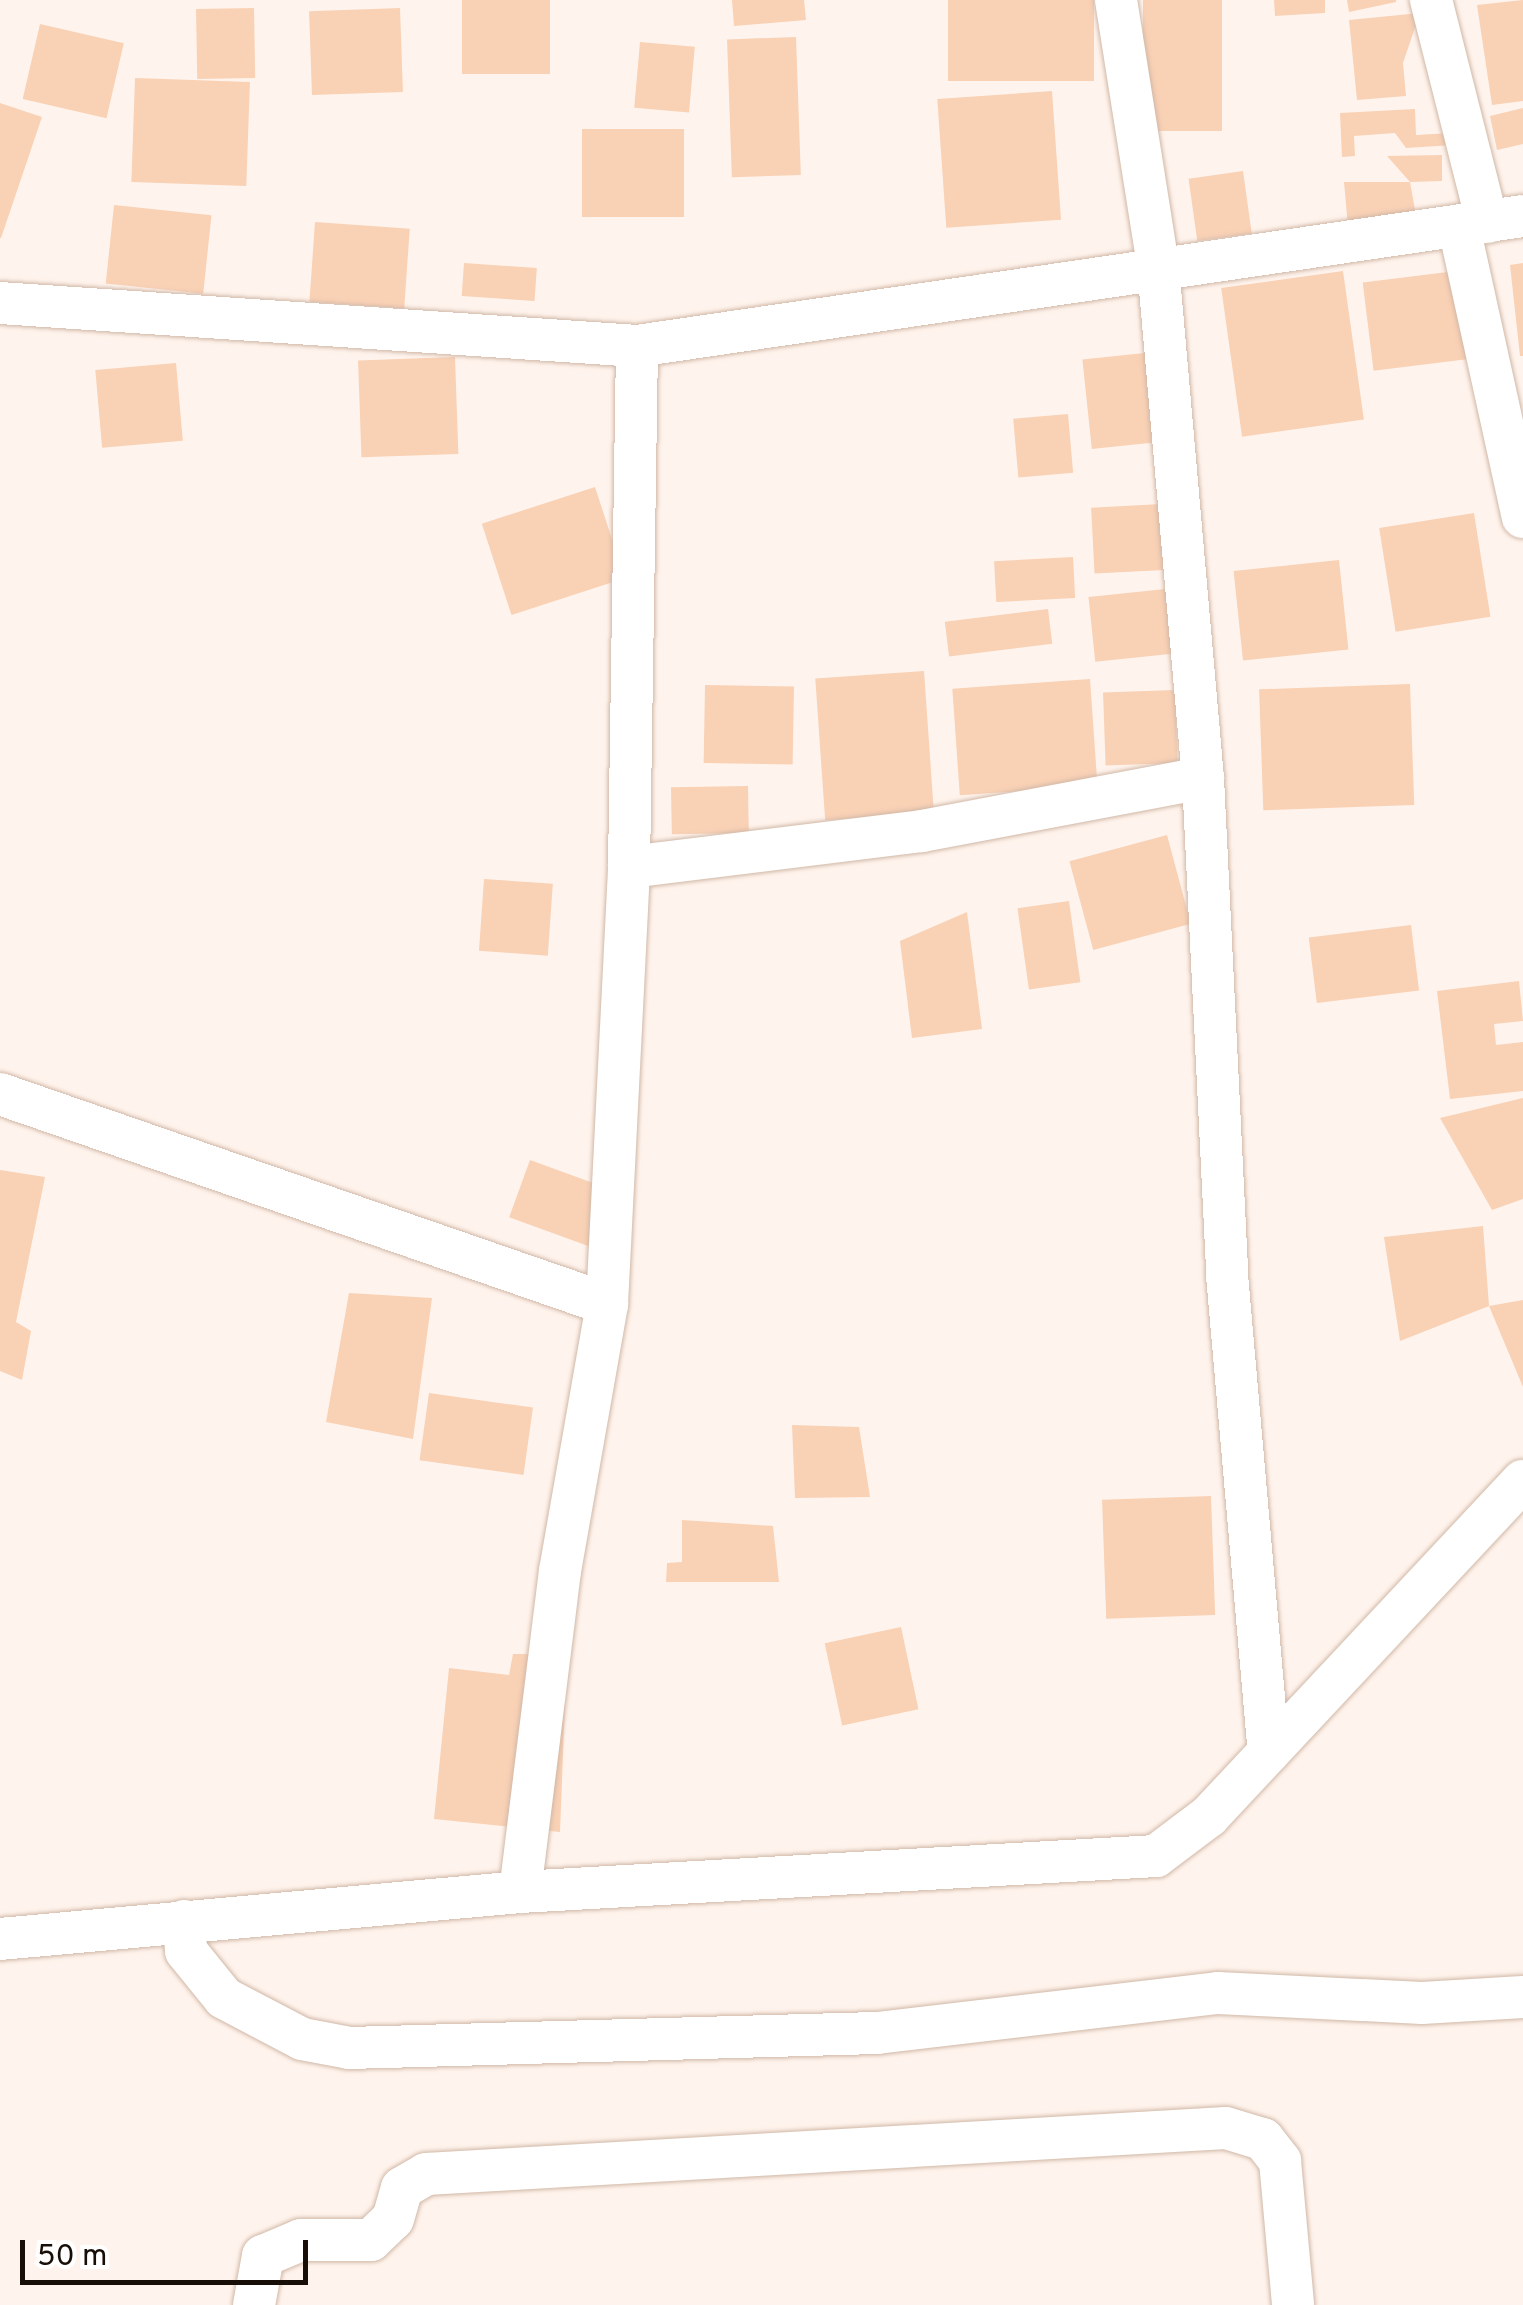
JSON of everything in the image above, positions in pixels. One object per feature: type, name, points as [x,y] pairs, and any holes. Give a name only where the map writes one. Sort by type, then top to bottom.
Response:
[{"type":"street","points":[[1116,0],[1158,266],[1204,778],[1227,1274],[1269,1752]]},
{"type":"street","points":[[1432,0],[1490,222],[1523,517]]},
{"type":"street","points":[[0,303],[636,346],[1158,266],[1490,222]]},
{"type":"street","points":[[520,1892],[560,1570],[607,1304],[629,867],[636,346]]},
{"type":"street","points":[[629,867],[922,831],[1204,778]]},
{"type":"street","points":[[0,1094],[607,1304]]},
{"type":"street","points":[[0,1938],[520,1892],[1156,1856],[1269,1752],[1523,1482]]},
{"type":"street","points":[[184,1921],[186,1952],[224,1998],[302,2039],[349,2048],[877,2033],[1218,1993],[1422,2003],[1523,1997]]},
{"type":"street","points":[[254,2305],[263,2256],[300,2240],[371,2240],[393,2220],[402,2188],[426,2174],[1226,2128],[1263,2139],[1280,2162],[1293,2305]]},
{"type":"building","points":[[462,0],[550,0],[550,74],[462,74]]},
{"type":"building","points":[[732,0],[804,0],[806,20],[734,26]]},
{"type":"building","points":[[948,0],[1094,0],[1094,81],[948,81]]},
{"type":"building","points":[[1143,0],[1222,0],[1222,131],[1143,131]]},
{"type":"building","points":[[1274,0],[1325,0],[1325,13],[1275,16]]},
{"type":"building","points":[[1347,0],[1396,0],[1396,2],[1349,12]]},
{"type":"building","points":[[1523,0],[1523,101],[1492,105],[1477,5]]},
{"type":"building","points":[[254,8],[255,78],[197,79],[196,9]]},
{"type":"building","points":[[400,8],[403,92],[312,95],[309,11]]},
{"type":"building","points":[[1420,13],[1403,63],[1406,96],[1357,100],[1349,20]]},
{"type":"building","points":[[40,24],[124,43],[106,118],[23,99]]},
{"type":"building","points":[[796,37],[801,175],[732,177],[727,39]]},
{"type":"building","points":[[640,42],[695,47],[689,113],[634,108]]},
{"type":"building","points":[[135,78],[250,82],[246,186],[131,182]]},
{"type":"building","points":[[1052,91],[1061,220],[946,228],[937,99]]},
{"type":"building","points":[[0,103],[42,117],[1,238],[0,238]]},
{"type":"building","points":[[1523,108],[1523,144],[1497,150],[1490,116]]},
{"type":"building","points":[[1415,109],[1416,135],[1453,133],[1453,145],[1406,148],[1395,133],[1354,136],[1355,156],[1342,157],[1340,113]]},
{"type":"building","points":[[582,129],[684,129],[684,217],[582,217]]},
{"type":"building","points":[[1442,155],[1442,181],[1410,182],[1387,156]]},
{"type":"building","points":[[1243,171],[1252,233],[1197,241],[1189,179]]},
{"type":"building","points":[[1344,182],[1410,182],[1417,221],[1348,227]]},
{"type":"building","points":[[114,205],[211,215],[203,294],[106,284]]},
{"type":"building","points":[[315,222],[410,229],[404,308],[309,302]]},
{"type":"building","points":[[464,263],[537,268],[535,301],[462,296]]},
{"type":"building","points":[[1523,263],[1523,356],[1520,356],[1510,265]]},
{"type":"building","points":[[1343,271],[1364,420],[1242,437],[1221,288]]},
{"type":"building","points":[[1456,271],[1467,359],[1374,371],[1363,282]]},
{"type":"building","points":[[1154,352],[1163,442],[1092,449],[1082,360]]},
{"type":"building","points":[[455,357],[458,454],[361,457],[358,360]]},
{"type":"building","points":[[176,363],[183,441],[102,448],[95,370]]},
{"type":"building","points":[[1068,414],[1073,473],[1018,478],[1013,419]]},
{"type":"building","points":[[595,487],[625,578],[511,615],[482,524]]},
{"type":"building","points":[[1161,504],[1164,570],[1095,574],[1091,508]]},
{"type":"building","points":[[1474,513],[1490,617],[1396,632],[1379,528]]},
{"type":"building","points":[[1073,557],[1075,598],[996,602],[994,561]]},
{"type":"building","points":[[1339,560],[1348,650],[1243,661],[1234,571]]},
{"type":"building","points":[[1175,588],[1182,653],[1095,662],[1088,597]]},
{"type":"building","points":[[1048,609],[1052,644],[949,656],[945,622]]},
{"type":"building","points":[[924,671],[934,813],[825,820],[815,679]]},
{"type":"building","points":[[1090,679],[1097,786],[960,795],[952,689]]},
{"type":"building","points":[[1410,684],[1414,805],[1263,810],[1259,689]]},
{"type":"building","points":[[705,685],[794,687],[793,765],[704,763]]},
{"type":"building","points":[[1175,690],[1178,763],[1106,765],[1103,693]]},
{"type":"building","points":[[748,786],[749,833],[672,834],[671,787]]},
{"type":"building","points":[[1167,835],[1191,924],[1093,950],[1069,861]]},
{"type":"building","points":[[484,879],[553,884],[548,956],[479,951]]},
{"type":"building","points":[[1069,901],[1080,982],[1029,989],[1018,908]]},
{"type":"building","points":[[967,912],[982,1029],[912,1038],[900,941]]},
{"type":"building","points":[[1411,925],[1419,991],[1317,1003],[1309,938]]},
{"type":"building","points":[[1519,981],[1523,1021],[1494,1024],[1496,1045],[1523,1042],[1523,1091],[1450,1099],[1437,991]]},
{"type":"building","points":[[1523,1098],[1523,1199],[1492,1210],[1440,1118]]},
{"type":"building","points":[[530,1160],[612,1190],[591,1247],[509,1217]]},
{"type":"building","points":[[0,1170],[45,1177],[16,1322],[31,1331],[22,1380],[0,1371]]},
{"type":"building","points":[[1483,1226],[1489,1306],[1400,1341],[1384,1237]]},
{"type":"building","points":[[349,1293],[432,1298],[413,1439],[326,1422]]},
{"type":"building","points":[[1523,1300],[1523,1387],[1489,1306]]},
{"type":"building","points":[[429,1393],[533,1408],[524,1475],[420,1460]]},
{"type":"building","points":[[792,1425],[859,1427],[870,1497],[795,1498]]},
{"type":"building","points":[[1211,1496],[1215,1615],[1106,1619],[1102,1500]]},
{"type":"building","points":[[682,1520],[773,1526],[779,1582],[666,1582],[667,1563],[682,1562]]},
{"type":"building","points":[[901,1627],[918,1709],[842,1725],[825,1643]]},
{"type":"building","points":[[513,1654],[567,1654],[560,1832],[434,1819],[449,1668],[509,1675]]}]
